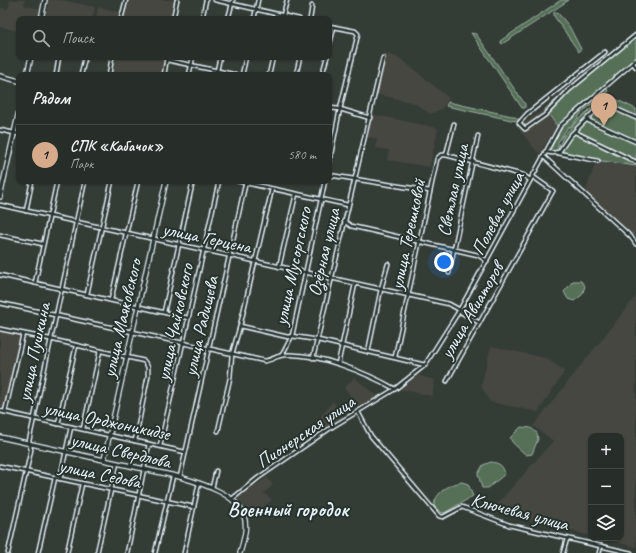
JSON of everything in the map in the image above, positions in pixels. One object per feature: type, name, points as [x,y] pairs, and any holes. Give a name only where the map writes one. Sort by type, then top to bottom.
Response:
[{"type":"street","points":[[42,16],[45,0]]},
{"type":"street","points":[[122,16],[126,0]]},
{"type":"street","points":[[174,16],[177,0]]},
{"type":"street","points":[[203,16],[206,0]]},
{"type":"street","points":[[215,0],[287,16]]},
{"type":"street","points":[[229,16],[233,0]]},
{"type":"street","points":[[255,16],[258,0]]},
{"type":"street","points":[[283,15],[287,0]]},
{"type":"street","points":[[310,16],[312,6]]},
{"type":"street","points":[[332,35],[334,27],[355,31],[358,34],[332,141]]},
{"type":"street","points":[[605,52],[527,114],[519,124],[525,129],[545,115],[569,90],[636,35]]},
{"type":"street","name":"Озёрная улица","points":[[313,358],[383,58]]},
{"type":"street","points":[[28,72],[30,60]]},
{"type":"street","points":[[56,72],[58,60]]},
{"type":"street","points":[[82,72],[84,60]]},
{"type":"street","points":[[110,72],[112,60]]},
{"type":"street","points":[[165,72],[167,60]]},
{"type":"street","points":[[172,60],[225,72]]},
{"type":"street","points":[[190,72],[193,60]]},
{"type":"street","points":[[217,70],[219,60]]},
{"type":"street","points":[[243,72],[245,60]]},
{"type":"street","points":[[270,72],[272,60]]},
{"type":"street","points":[[297,72],[299,60]]},
{"type":"street","points":[[323,72],[326,60]]},
{"type":"street","name":"Полевая улица","points":[[395,389],[425,365],[459,311],[560,126],[636,60]]},
{"type":"street","points":[[633,63],[636,66]]},
{"type":"street","points":[[0,76],[16,80]]},
{"type":"street","points":[[557,153],[600,106],[605,104],[636,118]]},
{"type":"street","points":[[332,108],[340,109],[370,118]]},
{"type":"street","points":[[588,120],[636,142]]},
{"type":"street","points":[[0,197],[16,124]]},
{"type":"street","name":"улица Терешковой","points":[[395,357],[436,158],[441,155],[446,155],[454,124]]},
{"type":"street","points":[[0,130],[14,133]]},
{"type":"street","points":[[575,132],[636,162]]},
{"type":"street","name":"Светлая улица","points":[[449,273],[474,162],[478,136]]},
{"type":"street","points":[[545,152],[598,161]]},
{"type":"street","points":[[446,155],[523,175],[530,180]]},
{"type":"street","points":[[543,156],[631,237],[636,244]]},
{"type":"street","points":[[332,175],[430,191]]},
{"type":"street","name":"улица Авиаторов","points":[[447,381],[478,322],[553,191],[532,176]]},
{"type":"street","points":[[26,211],[31,184]]},
{"type":"street","points":[[35,283],[56,184]]},
{"type":"street","name":"улица Пушкина","points":[[8,553],[31,450],[30,444],[34,418],[50,339],[84,184]]},
{"type":"street","points":[[87,294],[111,184]]},
{"type":"street","points":[[111,300],[137,184]]},
{"type":"street","name":"улица Маяковского","points":[[104,460],[165,184]]},
{"type":"street","points":[[164,312],[192,184]]},
{"type":"street","name":"улица Чайковского","points":[[160,446],[218,184]]},
{"type":"street","name":"улица Радищева","points":[[180,477],[246,184]]},
{"type":"street","points":[[253,184],[348,205]]},
{"type":"street","name":"улица Мусоргского","points":[[282,355],[292,336],[304,273],[324,184]]},
{"type":"street","points":[[218,431],[230,378],[232,354],[272,189]]},
{"type":"street","points":[[279,267],[296,194]]},
{"type":"street","name":"улица Герцена","points":[[0,205],[449,304],[478,322]]},
{"type":"street","points":[[344,221],[351,226],[478,255],[487,261]]},
{"type":"street","points":[[0,235],[43,244]]},
{"type":"street","points":[[368,352],[381,289],[388,264]]},
{"type":"street","points":[[0,275],[188,318]]},
{"type":"street","points":[[338,364],[355,284]]},
{"type":"street","points":[[0,303],[56,314],[265,361],[282,355],[313,358],[338,364],[379,380],[395,389]]},
{"type":"street","points":[[240,326],[288,337],[292,336],[318,340],[425,365]]},
{"type":"street","points":[[0,329],[144,361],[149,371],[135,441]]},
{"type":"street","points":[[5,412],[23,334]]},
{"type":"street","points":[[58,424],[76,346]]},
{"type":"street","points":[[83,429],[100,351]]},
{"type":"street","name":"Пионерская улица","points":[[232,499],[288,457],[395,389]]},
{"type":"street","name":"улица Орджоникидзе","points":[[0,411],[185,452]]},
{"type":"street","name":"Ключевая улица","points":[[358,412],[372,436],[439,516],[443,517],[462,507],[509,525],[631,553]]},
{"type":"street","points":[[60,479],[71,427]]},
{"type":"street","name":"улица Свердлова","points":[[0,437],[199,482],[232,499]]},
{"type":"street","points":[[127,553],[149,444]]},
{"type":"street","points":[[97,553],[117,463]]},
{"type":"street","name":"улица Седова","points":[[0,466],[194,507]]},
{"type":"street","points":[[212,488],[216,471]]},
{"type":"street","points":[[155,553],[173,476]]},
{"type":"street","points":[[38,553],[55,478]]},
{"type":"street","points":[[184,553],[199,482]]},
{"type":"street","points":[[67,553],[82,484]]},
{"type":"street","points":[[232,499],[242,510],[245,521],[240,553]]},
{"type":"street","points":[[563,553],[566,539]]},
{"type":"street","points":[[599,553],[601,546]]},
{"type":"street","points":[[614,553],[615,549]]},
{"type":"shaded area","points":[[10,0],[25,0],[24,5],[40,9],[39,16],[16,16],[16,30],[0,27],[0,8],[8,9]]},
{"type":"shaded area","points":[[49,0],[61,0],[95,7],[93,16],[46,16]]},
{"type":"shaded area","points":[[127,0],[178,0],[175,16],[124,16]]},
{"type":"shaded area","points":[[98,7],[121,12],[120,16],[96,16]]},
{"type":"shaded area","points":[[385,53],[400,58],[449,98],[442,109],[430,114],[414,103],[376,94]]},
{"type":"shaded area","points":[[114,60],[166,60],[164,72],[112,72]]},
{"type":"shaded area","points":[[545,109],[557,126],[539,154],[517,127]]},
{"type":"shaded area","points":[[371,114],[438,128],[430,167],[387,160],[389,150],[375,148],[377,139],[366,137]]},
{"type":"shaded area","points":[[597,159],[636,166],[636,235],[628,238],[584,195]]},
{"type":"shaded area","points":[[636,296],[636,547],[613,541],[624,541],[624,433],[588,433],[588,535],[491,511],[553,441],[533,426]]},
{"type":"shaded area","points":[[0,332],[22,336],[4,413],[0,412]]},
{"type":"shaded area","points":[[491,346],[546,358],[565,371],[538,412],[490,402],[481,386]]},
{"type":"shaded area","points":[[417,375],[435,380],[432,396],[399,389]]},
{"type":"shaded area","points":[[354,377],[379,398],[360,408],[344,388]]},
{"type":"shaded area","points":[[333,401],[343,418],[294,451]]},
{"type":"shaded area","points":[[267,477],[273,485],[264,493],[272,500],[254,516],[237,499]]},
{"type":"green space","points":[[561,0],[569,0],[502,44],[500,41]]},
{"type":"green space","points":[[554,12],[557,12],[569,26],[581,49],[579,52],[554,16]]},
{"type":"green space","points":[[471,33],[476,34],[525,104],[525,108],[522,108]]},
{"type":"green space","points":[[636,34],[636,58],[557,126],[545,109]]},
{"type":"green space","points":[[607,88],[608,92],[582,112],[572,126],[568,127],[558,142],[558,148],[564,135],[581,117],[607,95],[636,109],[636,166],[556,154],[557,151],[550,150],[562,127],[576,113]]},
{"type":"green space","points":[[448,102],[512,116],[519,119],[516,121],[446,106]]},
{"type":"green space","points":[[573,281],[581,281],[585,286],[582,295],[574,301],[568,299],[564,292]]},
{"type":"green space","points":[[521,427],[531,428],[537,433],[538,439],[532,454],[526,455],[513,443],[510,438]]},
{"type":"green space","points":[[491,462],[500,465],[505,474],[488,488],[482,488],[478,474],[483,465]]},
{"type":"green space","points":[[462,482],[468,484],[473,496],[444,513],[440,512],[434,506],[437,497],[448,487]]},
{"type":"place","name":"СПК «Кабачок»","points":[[604,126]]},
{"type":"district","name":"Военный городок","points":[[288,509]]}]
